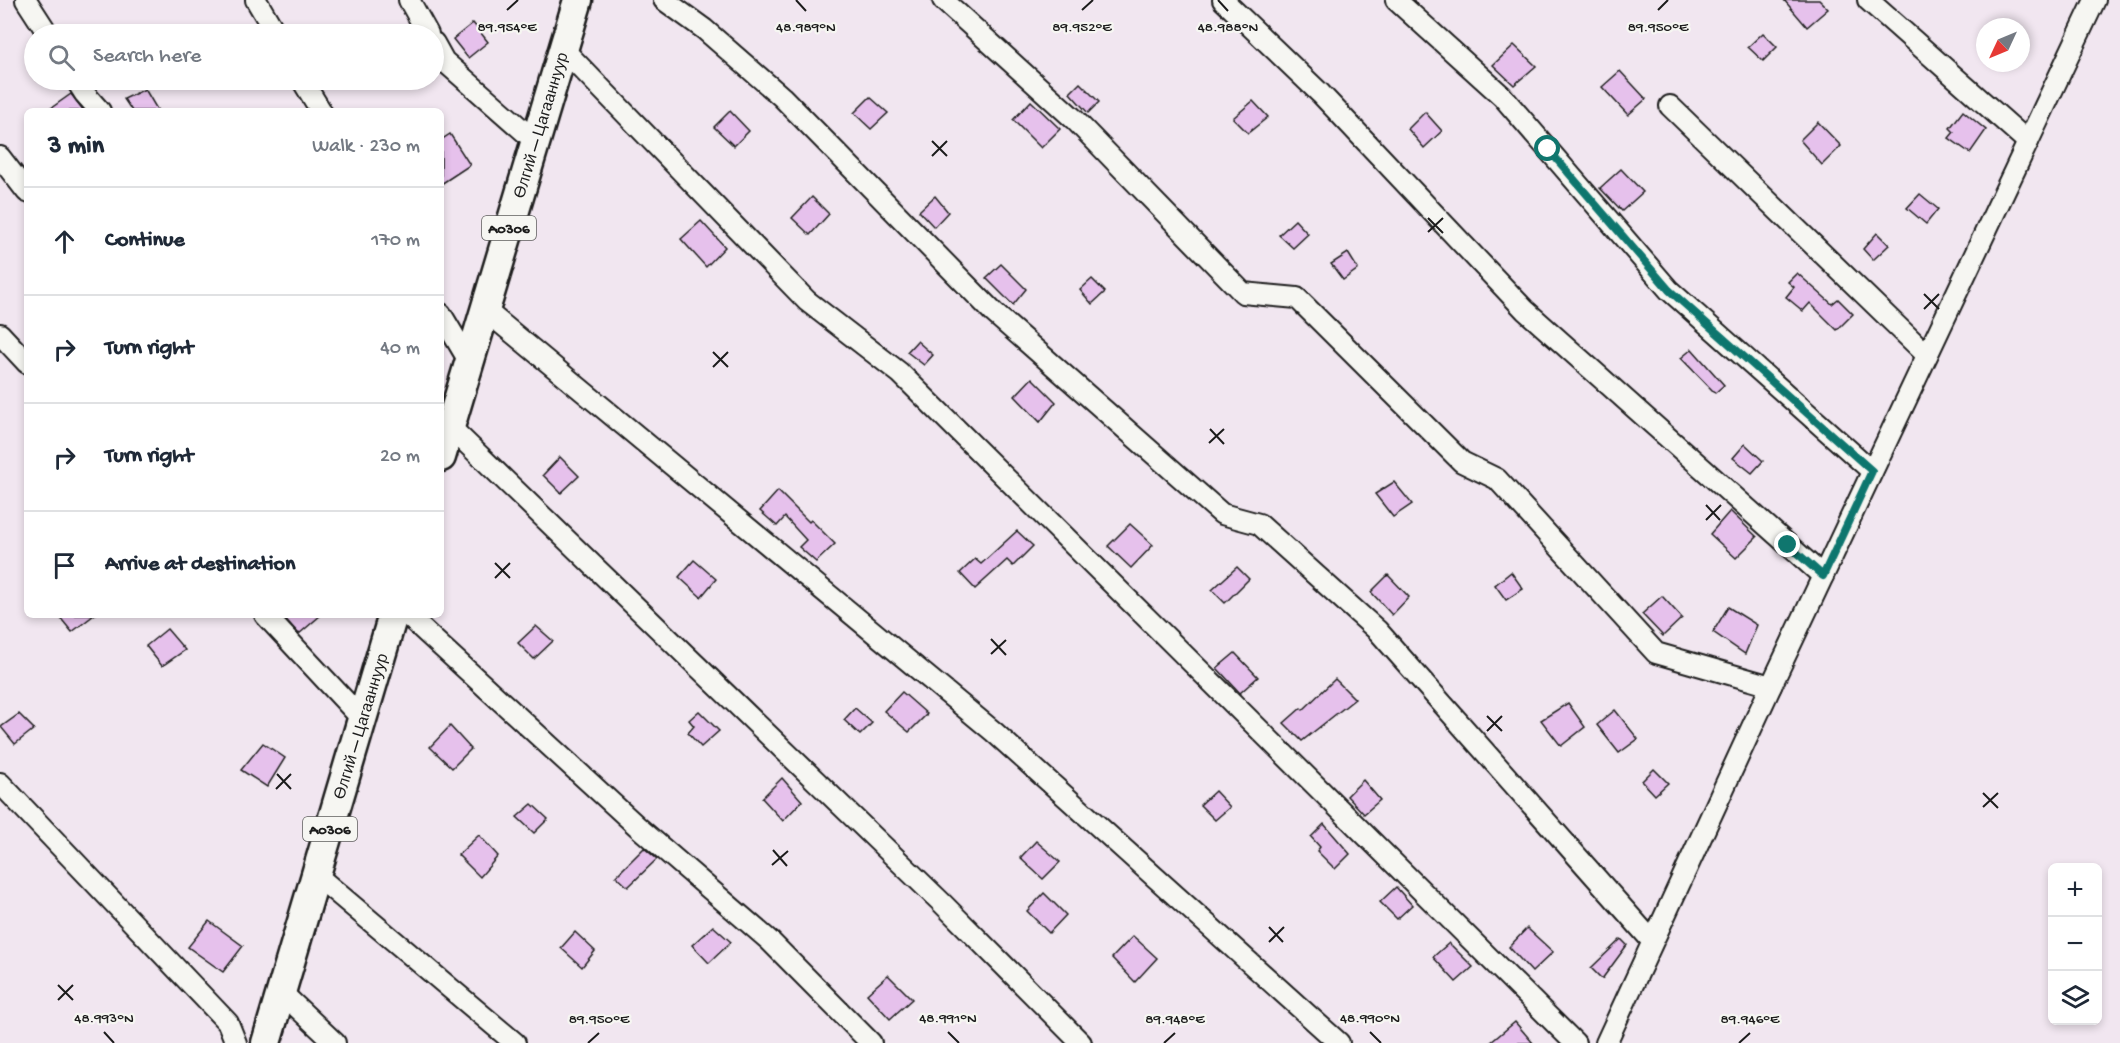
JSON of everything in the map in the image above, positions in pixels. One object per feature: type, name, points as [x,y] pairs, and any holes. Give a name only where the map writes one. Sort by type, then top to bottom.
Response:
[{"type":"highway","name":"Өлгий — Цагааннуур","points":[[444,447],[575,2]]},
{"type":"highway","name":"Өлгий — Цагааннуур","points":[[266,1043],[392,618]]},
{"type":"street","points":[[26,0],[42,24]]},
{"type":"street","points":[[256,0],[270,24]]},
{"type":"street","points":[[409,0],[422,24]]},
{"type":"street","points":[[664,0],[704,28],[782,97],[994,313],[1222,514],[1259,524],[1378,631],[1652,941]]},
{"type":"street","points":[[943,0],[1074,119],[1243,293],[1297,298],[1462,462],[1497,479],[1656,653],[1771,686]]},
{"type":"street","points":[[1223,0],[1322,94],[1526,310],[1823,576]]},
{"type":"street","points":[[1396,0],[1502,96],[1669,290],[1872,471]]},
{"type":"street","points":[[1868,0],[2028,142]]},
{"type":"street","points":[[1606,1043],[1771,686],[2095,0]]},
{"type":"street","points":[[563,48],[807,302],[900,373],[1575,1043]]},
{"type":"street","points":[[444,61],[535,141]]},
{"type":"street","points":[[82,90],[97,108]]},
{"type":"street","points":[[308,90],[319,108]]},
{"type":"street","points":[[1670,106],[1927,355]]},
{"type":"street","points":[[0,157],[24,188]]},
{"type":"street","points":[[485,310],[994,732],[1339,1043]]},
{"type":"street","points":[[444,319],[469,361]]},
{"type":"street","points":[[0,334],[24,360]]},
{"type":"street","points":[[450,427],[933,895],[1081,1043]]},
{"type":"street","points":[[268,618],[363,718]]},
{"type":"street","points":[[410,618],[638,827],[770,941],[871,1043]]},
{"type":"street","points":[[0,783],[228,1023],[236,1043]]},
{"type":"street","points":[[316,875],[515,1043]]},
{"type":"street","points":[[281,993],[335,1043]]},
{"type":"building","points":[[1784,0],[1819,0],[1828,9],[1807,27]]},
{"type":"building","points":[[473,23],[488,42],[468,58],[453,39]]},
{"type":"building","points":[[1763,33],[1777,47],[1763,61],[1748,47]]},
{"type":"building","points":[[1514,45],[1536,66],[1514,85],[1493,65]]},
{"type":"building","points":[[1620,71],[1646,99],[1628,115],[1602,87]]},
{"type":"building","points":[[1080,83],[1099,102],[1088,113],[1070,93]]},
{"type":"building","points":[[146,90],[156,108],[130,108],[124,99]]},
{"type":"building","points":[[71,94],[82,108],[51,108]]},
{"type":"building","points":[[870,97],[888,113],[871,129],[854,113]]},
{"type":"building","points":[[1031,101],[1060,129],[1041,148],[1013,120]]},
{"type":"building","points":[[1253,101],[1268,117],[1248,133],[1233,118]]},
{"type":"building","points":[[730,111],[749,131],[734,146],[714,127]]},
{"type":"building","points":[[1963,111],[1986,130],[1970,153],[1949,138],[1954,132],[1950,128]]},
{"type":"building","points":[[1425,112],[1442,131],[1424,148],[1408,129]]},
{"type":"building","points":[[1818,122],[1841,146],[1822,165],[1800,140]]},
{"type":"building","points":[[450,134],[470,165],[444,182],[444,138]]},
{"type":"building","points":[[1621,169],[1643,192],[1622,211],[1600,188]]},
{"type":"building","points":[[1920,194],[1938,209],[1926,224],[1907,208]]},
{"type":"building","points":[[935,196],[948,212],[934,227],[919,211]]},
{"type":"building","points":[[812,197],[829,214],[810,235],[792,218]]},
{"type":"building","points":[[1295,220],[1308,234],[1293,248],[1279,235]]},
{"type":"building","points":[[701,221],[725,247],[706,267],[681,239]]},
{"type":"building","points":[[1877,233],[1889,245],[1873,260],[1863,249]]},
{"type":"building","points":[[1348,253],[1358,269],[1343,280],[1331,264]]},
{"type":"building","points":[[1001,264],[1026,289],[1013,305],[986,278]]},
{"type":"building","points":[[1797,273],[1832,304],[1838,299],[1853,314],[1837,330],[1810,303],[1803,311],[1786,297],[1794,287],[1788,282]]},
{"type":"building","points":[[1092,279],[1105,292],[1092,304],[1080,290]]},
{"type":"building","points":[[917,341],[933,355],[924,365],[907,352]]},
{"type":"building","points":[[1692,349],[1724,385],[1715,393],[1681,358]]},
{"type":"building","points":[[1032,378],[1056,402],[1040,422],[1015,396]]},
{"type":"building","points":[[1745,444],[1763,461],[1752,473],[1733,458]]},
{"type":"building","points":[[560,457],[579,476],[561,493],[543,475]]},
{"type":"building","points":[[1394,482],[1412,504],[1393,517],[1375,494]]},
{"type":"building","points":[[778,491],[835,544],[816,562],[799,547],[806,540],[785,517],[777,526],[760,511]]},
{"type":"building","points":[[1730,511],[1757,537],[1736,558],[1710,534]]},
{"type":"building","points":[[1130,524],[1153,545],[1131,568],[1108,546]]},
{"type":"building","points":[[1017,531],[1033,546],[1013,566],[1007,560],[975,589],[960,573],[975,559],[981,564]]},
{"type":"building","points":[[694,560],[716,579],[701,597],[679,577]]},
{"type":"building","points":[[1237,567],[1249,579],[1225,603],[1212,590]]},
{"type":"building","points":[[1511,572],[1523,589],[1506,600],[1495,585]]},
{"type":"building","points":[[1388,575],[1409,597],[1392,615],[1371,592]]},
{"type":"building","points":[[1662,596],[1682,618],[1663,636],[1642,614]]},
{"type":"building","points":[[1728,607],[1757,625],[1745,654],[1713,632]]},
{"type":"building","points":[[60,618],[90,618],[72,632]]},
{"type":"building","points":[[285,618],[318,618],[299,634]]},
{"type":"building","points":[[536,626],[553,641],[534,659],[518,643]]},
{"type":"building","points":[[167,629],[185,650],[162,666],[146,646]]},
{"type":"building","points":[[1235,653],[1258,677],[1240,693],[1217,668]]},
{"type":"building","points":[[1335,679],[1355,699],[1302,741],[1284,723],[1301,708],[1303,710]]},
{"type":"building","points":[[902,692],[927,714],[909,732],[884,711]]},
{"type":"building","points":[[1568,703],[1585,727],[1561,746],[1541,720]]},
{"type":"building","points":[[855,708],[872,723],[860,735],[844,720]]},
{"type":"building","points":[[1615,710],[1638,739],[1619,753],[1597,725]]},
{"type":"building","points":[[699,711],[719,731],[701,747],[688,733],[694,726],[689,720]]},
{"type":"building","points":[[19,714],[34,729],[15,744],[1,727]]},
{"type":"building","points":[[450,726],[471,749],[452,768],[430,747]]},
{"type":"building","points":[[263,743],[285,758],[267,787],[241,770]]},
{"type":"building","points":[[1654,769],[1668,783],[1655,795],[1642,781]]},
{"type":"building","points":[[782,778],[802,801],[783,821],[762,798]]},
{"type":"building","points":[[1363,780],[1380,800],[1364,814],[1347,796]]},
{"type":"building","points":[[1215,791],[1230,807],[1215,820],[1200,805]]},
{"type":"building","points":[[532,804],[548,819],[534,833],[517,817]]},
{"type":"building","points":[[1324,824],[1350,854],[1335,869],[1317,851],[1320,847],[1311,837]]},
{"type":"building","points":[[479,835],[498,856],[480,877],[458,855]]},
{"type":"building","points":[[1036,841],[1060,862],[1043,879],[1020,858]]},
{"type":"building","points":[[644,848],[657,859],[628,887],[616,876]]},
{"type":"building","points":[[1396,887],[1412,905],[1397,919],[1380,902]]},
{"type":"building","points":[[1044,893],[1066,915],[1049,933],[1027,911]]},
{"type":"building","points":[[209,921],[243,946],[223,972],[188,947]]},
{"type":"building","points":[[713,926],[731,942],[709,963],[692,945]]},
{"type":"building","points":[[1527,928],[1553,952],[1532,972],[1509,947]]},
{"type":"building","points":[[575,932],[595,951],[582,967],[561,948]]},
{"type":"building","points":[[1133,936],[1157,958],[1135,982],[1112,958]]},
{"type":"building","points":[[1621,939],[1627,945],[1602,979],[1591,968]]},
{"type":"building","points":[[1449,943],[1473,967],[1456,982],[1433,957]]},
{"type":"building","points":[[888,975],[912,999],[890,1019],[867,994]]},
{"type":"building","points":[[1515,1022],[1533,1043],[1490,1043]]},
{"type":"route","points":[[1548,149],[1669,290],[1872,471],[1823,576],[1788,545]]}]
